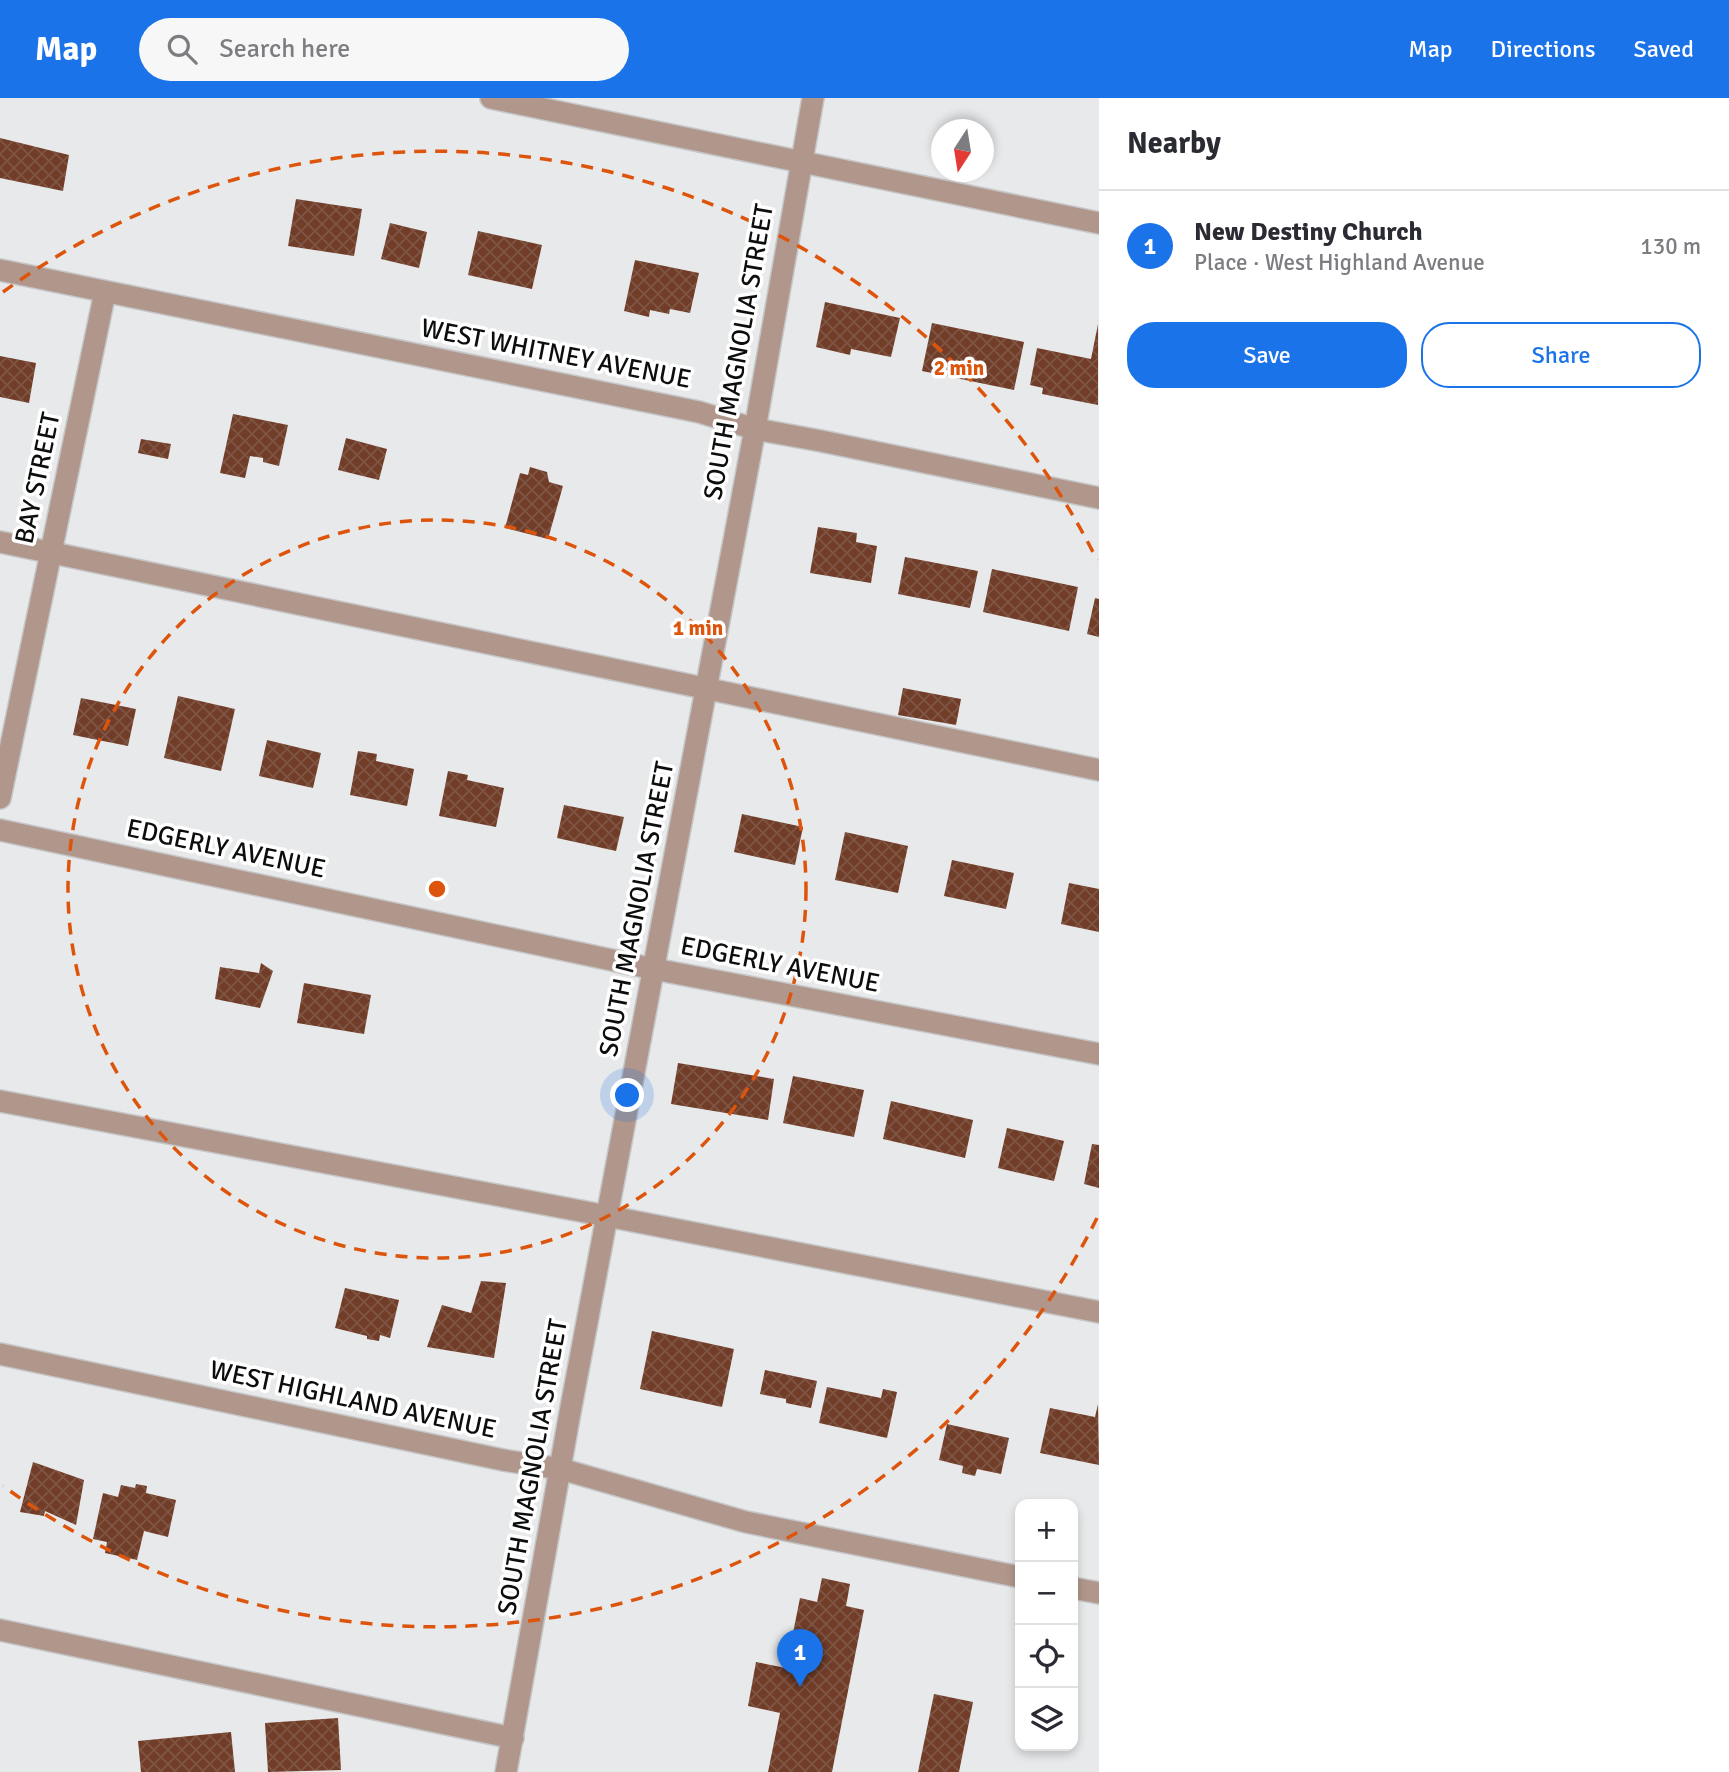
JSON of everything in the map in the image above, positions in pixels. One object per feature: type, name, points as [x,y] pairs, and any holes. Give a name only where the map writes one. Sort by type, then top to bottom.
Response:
[{"type":"street","points":[[491,98],[1099,223]]},
{"type":"street","name":"SOUTH MAGNOLIA STREET","points":[[506,1772],[755,429],[813,98]]},
{"type":"street","name":"WEST WHITNEY AVENUE","points":[[0,270],[699,412],[755,429],[1099,498]]},
{"type":"street","name":"BAY STREET","points":[[0,798],[105,292]]},
{"type":"street","points":[[0,542],[706,690],[1099,769]]},
{"type":"street","name":"EDGERLY AVENUE","points":[[0,830],[654,969],[1099,1054]]},
{"type":"street","points":[[0,1101],[1099,1312]]},
{"type":"street","name":"WEST HIGHLAND AVENUE","points":[[0,1354],[503,1460],[561,1468],[746,1522],[1015,1576]]},
{"type":"street","points":[[1078,1589],[1099,1593]]},
{"type":"street","points":[[0,1630],[513,1738]]},
{"type":"building","points":[[0,138],[69,155],[63,191],[0,178]]},
{"type":"building","points":[[296,199],[362,209],[354,256],[288,246]]},
{"type":"building","points":[[390,223],[427,232],[419,268],[381,259]]},
{"type":"building","points":[[478,231],[542,245],[532,289],[468,275]]},
{"type":"building","points":[[635,260],[699,273],[690,313],[670,309],[669,314],[650,310],[649,317],[624,311]]},
{"type":"building","points":[[825,302],[900,318],[891,357],[851,349],[850,355],[816,347]]},
{"type":"building","points":[[932,323],[1024,342],[1014,390],[922,371]]},
{"type":"building","points":[[1098,324],[1098,405],[1042,394],[1043,388],[1030,385],[1037,348],[1091,359]]},
{"type":"building","points":[[0,356],[36,363],[29,403],[0,397]]},
{"type":"building","points":[[233,414],[288,425],[279,466],[263,462],[263,458],[250,456],[245,478],[220,473]]},
{"type":"building","points":[[346,438],[387,449],[379,480],[338,470]]},
{"type":"building","points":[[141,439],[171,444],[168,459],[138,453]]},
{"type":"building","points":[[530,467],[547,472],[549,482],[563,486],[548,539],[505,528],[520,473],[528,475]]},
{"type":"building","points":[[818,527],[857,533],[856,542],[877,546],[871,583],[810,573]]},
{"type":"building","points":[[905,557],[978,571],[970,608],[898,594]]},
{"type":"building","points":[[992,569],[1078,587],[1069,631],[983,612]]},
{"type":"building","points":[[1095,598],[1099,599],[1099,637],[1087,634]]},
{"type":"building","points":[[903,688],[961,699],[956,725],[898,715]]},
{"type":"building","points":[[178,696],[235,709],[221,771],[164,758]]},
{"type":"building","points":[[81,698],[136,709],[128,746],[73,735]]},
{"type":"building","points":[[267,740],[321,753],[313,788],[259,776]]},
{"type":"building","points":[[358,751],[377,754],[376,761],[414,769],[407,806],[350,795]]},
{"type":"building","points":[[448,771],[468,775],[467,780],[504,788],[496,827],[439,816]]},
{"type":"building","points":[[564,805],[624,817],[616,851],[557,838]]},
{"type":"building","points":[[742,814],[803,827],[795,865],[734,852]]},
{"type":"building","points":[[845,832],[908,846],[898,893],[835,880]]},
{"type":"building","points":[[952,860],[1014,873],[1006,909],[944,896]]},
{"type":"building","points":[[1069,883],[1099,889],[1099,932],[1061,924]]},
{"type":"building","points":[[261,963],[273,971],[260,1008],[215,999],[220,967],[259,973]]},
{"type":"building","points":[[304,983],[371,995],[364,1034],[297,1023]]},
{"type":"building","points":[[678,1063],[774,1079],[768,1120],[671,1104]]},
{"type":"building","points":[[793,1076],[864,1090],[854,1137],[783,1123]]},
{"type":"building","points":[[891,1101],[973,1120],[965,1158],[883,1139]]},
{"type":"building","points":[[1007,1128],[1064,1141],[1054,1181],[998,1168]]},
{"type":"building","points":[[1092,1144],[1099,1145],[1099,1188],[1084,1184]]},
{"type":"building","points":[[481,1281],[506,1283],[494,1358],[427,1347],[442,1305],[471,1313]]},
{"type":"building","points":[[345,1288],[399,1300],[390,1338],[380,1335],[379,1341],[367,1339],[367,1336],[335,1328]]},
{"type":"building","points":[[652,1331],[734,1349],[722,1407],[640,1389]]},
{"type":"building","points":[[765,1370],[817,1381],[811,1408],[760,1394]]},
{"type":"building","points":[[827,1387],[881,1398],[883,1389],[897,1392],[887,1438],[819,1423]]},
{"type":"building","points":[[1098,1404],[1099,1465],[1040,1453],[1050,1408],[1095,1417]]},
{"type":"building","points":[[947,1424],[1009,1438],[1001,1474],[977,1469],[975,1476],[962,1473],[963,1466],[939,1460]]},
{"type":"building","points":[[33,1462],[84,1480],[76,1525],[45,1511],[44,1516],[20,1512]]},
{"type":"building","points":[[136,1484],[147,1486],[146,1493],[176,1500],[168,1537],[144,1531],[137,1560],[105,1553],[107,1542],[93,1539],[103,1493],[118,1497],[121,1485],[135,1488]]},
{"type":"building","points":[[822,1578],[850,1584],[846,1606],[864,1610],[832,1772],[768,1772],[780,1713],[748,1706],[756,1662],[786,1668],[800,1598],[817,1602]]},
{"type":"building","points":[[934,1694],[973,1702],[959,1772],[918,1772]]},
{"type":"building","points":[[338,1718],[341,1770],[268,1772],[265,1723]]},
{"type":"building","points":[[231,1732],[235,1772],[141,1772],[138,1741]]},
{"type":"place","name":"New Destiny Church","points":[[800,1687]]}]
